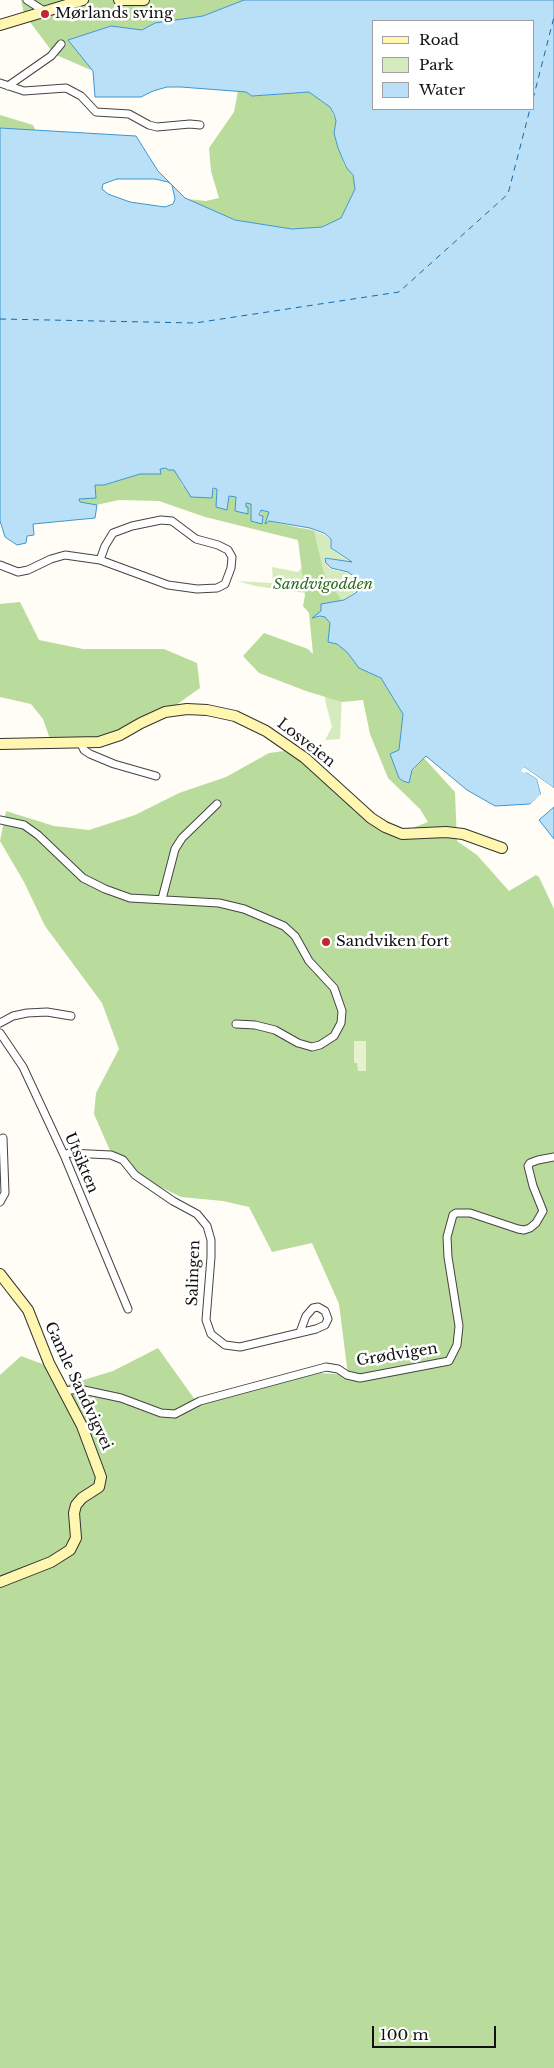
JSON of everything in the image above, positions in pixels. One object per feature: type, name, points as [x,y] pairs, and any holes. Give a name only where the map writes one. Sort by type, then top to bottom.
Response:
[{"type":"street","points":[[27,0],[44,11]]},
{"type":"street","points":[[0,24],[82,0]]},
{"type":"street","points":[[119,0],[144,0]]},
{"type":"street","points":[[8,86],[51,56],[61,44]]},
{"type":"street","points":[[0,83],[24,91],[66,88],[81,96],[96,112],[129,114],[149,125],[158,127],[200,125]]},
{"type":"street","points":[[0,565],[18,572],[28,570],[51,559],[65,555],[100,560],[168,585],[197,589],[217,588],[225,584],[232,568],[232,557],[228,550],[196,539],[172,521],[162,520],[132,526],[113,533],[105,546],[100,560]]},
{"type":"street","name":"Losveien","points":[[0,744],[81,744],[100,742],[120,735],[141,723],[174,710],[206,710],[235,716],[266,731],[305,758],[371,818],[385,827],[402,834],[446,832],[463,834],[502,848]]},
{"type":"street","points":[[81,744],[84,750],[90,754],[114,764],[156,776]]},
{"type":"street","points":[[162,899],[175,849],[182,838],[217,804]]},
{"type":"street","points":[[0,820],[24,825],[83,878],[105,890],[130,898],[219,903],[244,909],[284,926],[295,936],[309,961],[334,988],[342,1011],[341,1023],[334,1036],[320,1045],[312,1047],[298,1043],[275,1030],[255,1025],[236,1024]]},
{"type":"street","points":[[0,1023],[13,1016],[26,1013],[47,1012],[71,1016]]},
{"type":"street","name":"Utsikten","points":[[0,1033],[24,1067],[64,1155],[128,1309]]},
{"type":"street","points":[[0,1202],[5,1193],[3,1138]]},
{"type":"street","name":"Salingen","points":[[64,1155],[69,1153],[111,1155],[123,1160],[135,1175],[173,1201],[197,1214],[207,1226],[211,1240],[206,1320],[211,1334],[225,1345],[240,1347],[300,1332]]},
{"type":"street","name":"Grødvigen","points":[[64,1391],[80,1389],[132,1402],[161,1413],[175,1414],[200,1401],[326,1367],[338,1369],[347,1375],[360,1378],[449,1361],[457,1345],[459,1326],[448,1257],[447,1237],[453,1215],[456,1213],[470,1213],[518,1229],[530,1228],[536,1223],[543,1211],[528,1166],[530,1163],[538,1160],[554,1157]]},
{"type":"street","name":"Gamle Sandvigvei","points":[[0,1274],[28,1310],[48,1363],[64,1391],[92,1450],[101,1476],[100,1485],[96,1490],[82,1498],[76,1505],[74,1513],[76,1538],[70,1550],[51,1562],[0,1582]]},
{"type":"green space","points":[[21,0],[244,0],[203,16],[155,23],[142,30],[111,26],[68,40],[93,71],[54,54],[24,14]]},
{"type":"green space","points":[[238,91],[246,92],[253,96],[309,92],[330,107],[336,121],[334,133],[338,148],[345,167],[349,168],[354,179],[355,189],[341,218],[322,227],[292,229],[235,220],[187,199],[206,201],[219,198],[211,171],[209,148],[234,112]]},
{"type":"green space","points":[[0,115],[33,125],[36,131],[0,128]]},
{"type":"green space","points":[[160,469],[174,469],[183,486],[188,490],[217,489],[216,507],[229,496],[236,497],[235,511],[246,507],[246,503],[252,504],[251,521],[260,523],[261,510],[269,512],[265,523],[269,521],[314,531],[324,574],[342,601],[321,604],[321,611],[313,618],[325,617],[330,623],[330,643],[337,644],[347,652],[359,668],[381,678],[403,714],[399,750],[390,754],[399,778],[403,781],[424,758],[455,792],[457,841],[477,855],[509,891],[536,875],[539,877],[554,909],[554,2068],[0,2068],[0,1375],[21,1356],[45,1365],[67,1385],[113,1371],[158,1348],[198,1404],[320,1373],[348,1375],[339,1304],[312,1243],[272,1252],[249,1207],[223,1201],[181,1197],[140,1177],[124,1160],[115,1162],[94,1114],[96,1093],[119,1049],[102,1003],[45,926],[24,882],[0,841],[6,811],[54,826],[89,830],[135,815],[179,793],[226,777],[269,753],[284,751],[325,778],[362,809],[407,830],[428,822],[420,809],[388,778],[370,734],[363,700],[342,702],[306,691],[259,673],[243,656],[264,633],[308,649],[313,654],[309,613],[303,606],[305,595],[298,540],[205,517],[159,501],[119,500],[96,505],[80,502],[78,498],[94,485],[104,485],[140,474],[161,474]]},
{"type":"green space","name":"Sandvigodden","points":[[301,528],[310,529],[330,539],[331,549],[350,562],[324,557],[326,564],[330,569],[348,573],[354,578],[357,588],[356,591],[344,600],[336,602],[342,696],[340,739],[325,740],[332,727],[325,700],[328,669],[311,619],[306,593],[255,586],[238,581],[273,583],[272,567],[298,572],[307,561]]},
{"type":"green space","points":[[20,602],[39,640],[83,649],[164,649],[197,663],[200,688],[176,705],[136,727],[98,741],[50,739],[43,719],[31,704],[0,697],[0,604]]},
{"type":"green space","points":[[354,1041],[366,1041],[366,1071],[358,1071],[357,1063],[354,1063]]},
{"type":"water","points":[[244,0],[554,0],[554,788],[524,767],[526,772],[537,779],[541,795],[530,804],[495,806],[467,790],[426,756],[412,770],[409,783],[399,778],[390,754],[399,750],[403,714],[381,678],[359,668],[347,652],[337,644],[328,642],[330,623],[325,617],[312,618],[321,611],[321,604],[344,600],[357,592],[358,588],[355,577],[348,572],[331,568],[326,563],[325,558],[352,562],[331,548],[331,539],[324,533],[310,528],[269,521],[265,524],[269,512],[261,510],[259,515],[263,516],[262,524],[251,521],[251,504],[246,503],[248,514],[235,511],[236,497],[229,496],[227,510],[216,507],[217,489],[213,488],[212,498],[191,497],[174,470],[166,468],[160,469],[161,474],[140,474],[104,485],[95,485],[96,498],[79,499],[80,502],[97,505],[95,518],[33,524],[34,535],[27,536],[26,543],[17,545],[5,537],[0,521],[0,128],[136,136],[158,171],[172,185],[185,198],[235,220],[292,229],[322,227],[341,218],[355,189],[353,175],[346,167],[338,148],[334,133],[336,121],[334,114],[330,107],[309,92],[252,96],[246,92],[167,87],[141,97],[95,97],[93,71],[68,40],[111,26],[142,30],[155,23],[203,16]],"holes":[[[117,179],[155,179],[172,185],[175,199],[173,204],[165,207],[130,202],[108,194],[102,189],[103,184]]]},
{"type":"water","points":[[554,807],[554,839],[539,820]]},
{"type":"pier","points":[[524,767],[554,788],[554,790],[540,781],[543,795],[531,806],[527,807],[541,794],[537,779],[521,771]]},
{"type":"ferry route","points":[[534,95],[554,17]]},
{"type":"ferry route","points":[[0,319],[195,323],[399,292],[508,194],[530,110]]},
{"type":"place","name":"Mørlands sving","points":[[45,14]]},
{"type":"place","name":"Sandviken fort","points":[[326,942]]}]
